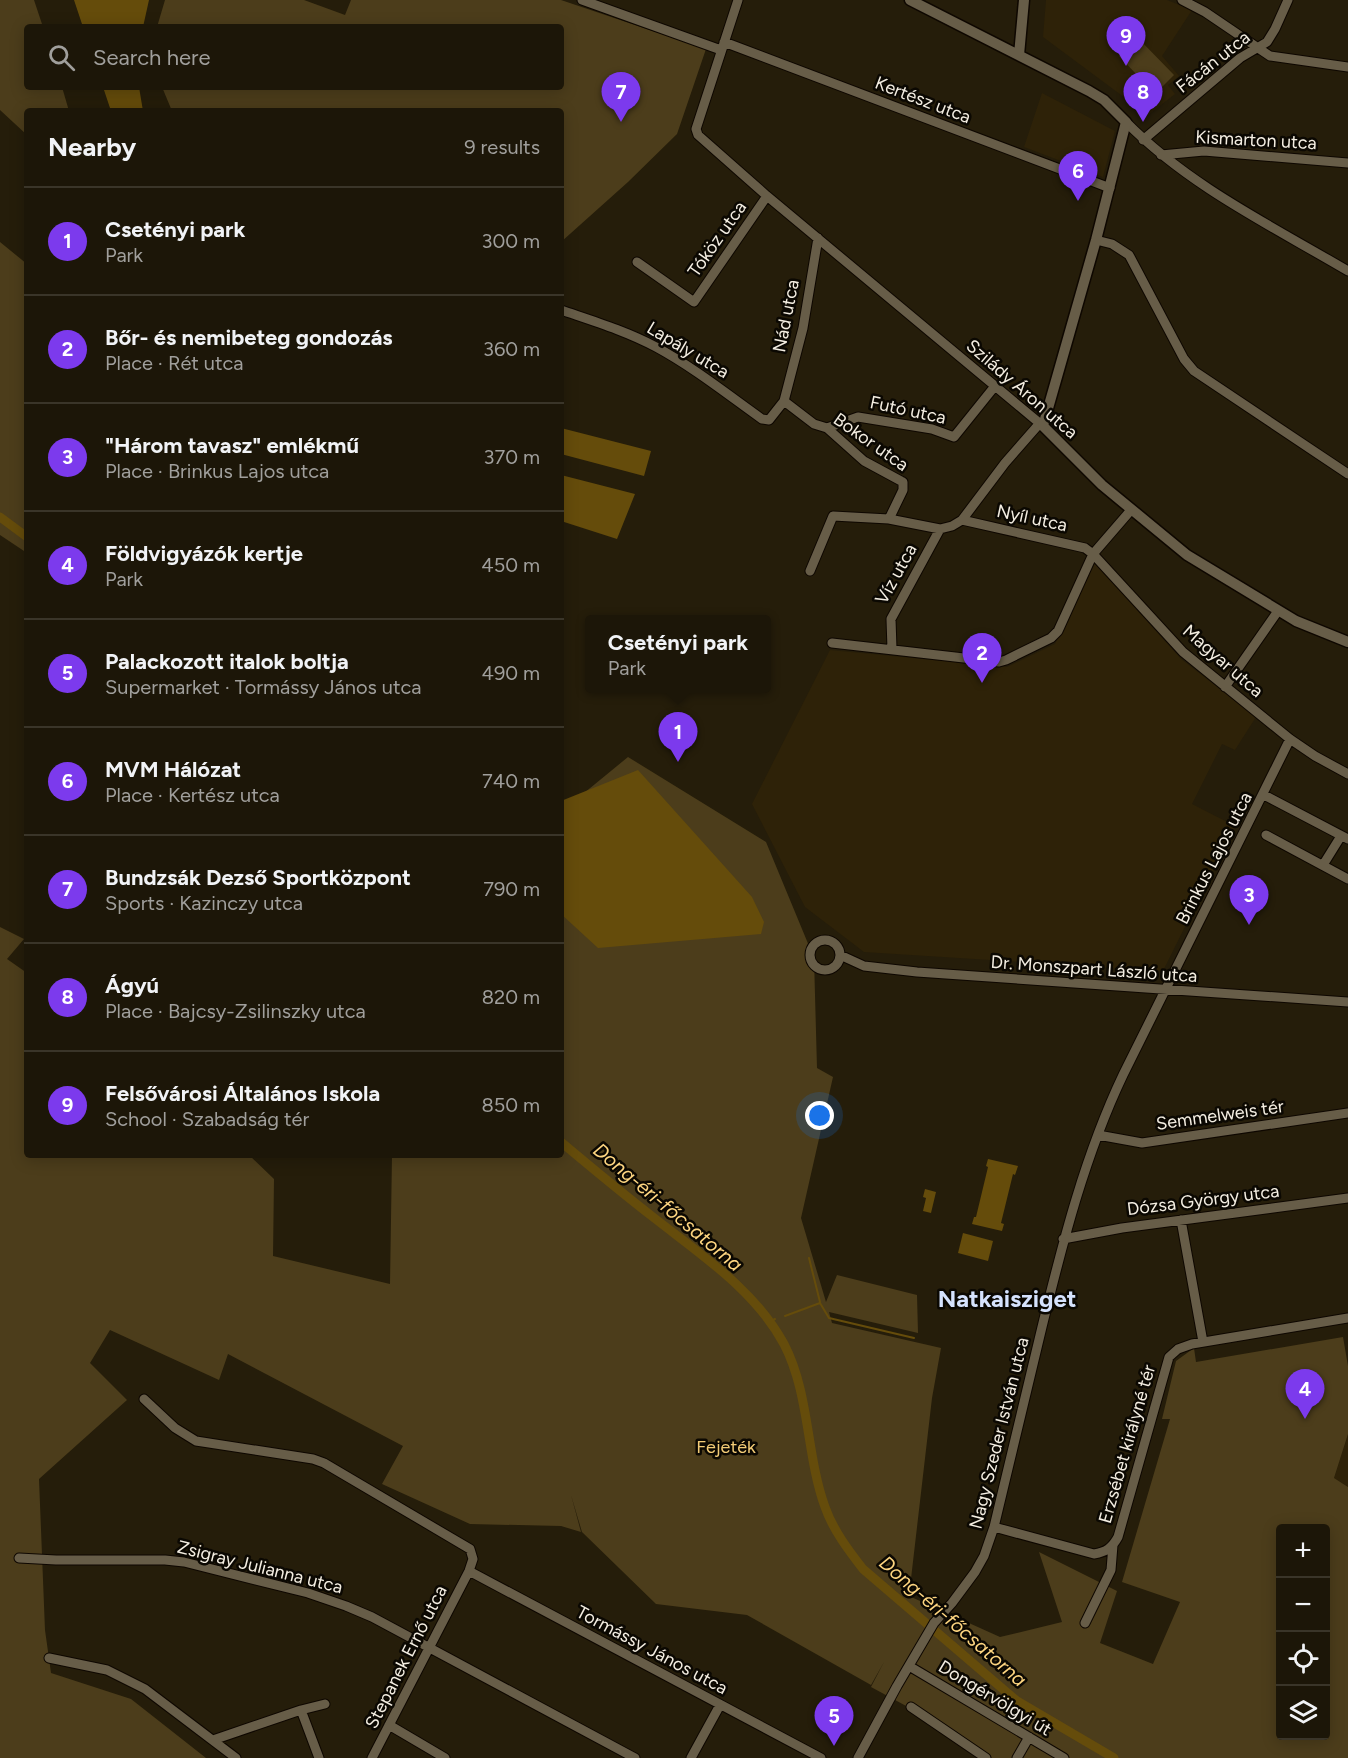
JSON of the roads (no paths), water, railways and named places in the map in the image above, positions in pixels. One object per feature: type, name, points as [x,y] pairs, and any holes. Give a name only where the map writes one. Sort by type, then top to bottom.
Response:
[{"type":"street","name":"Kertész utca","points":[[582,0],[722,46],[1110,188]]},
{"type":"street","points":[[722,46],[738,0]]},
{"type":"street","points":[[910,0],[1096,95],[1143,140],[1203,185],[1348,271]]},
{"type":"street","points":[[1019,56],[1024,0]]},
{"type":"street","points":[[1182,0],[1205,12],[1270,56],[1348,67]]},
{"type":"street","name":"Fácán utca","points":[[1143,140],[1240,58],[1258,48],[1270,37],[1288,0]]},
{"type":"street","name":"Szilády Áron utca","points":[[722,46],[696,129],[698,135],[766,196],[1042,424],[1102,485],[1131,510],[1204,566],[1296,621],[1348,642]]},
{"type":"street","points":[[810,571],[833,516],[889,519],[940,529],[962,520],[1042,424],[1096,240],[1126,122]]},
{"type":"street","name":"Kismarton utca","points":[[1161,155],[1204,152],[1348,163]]},
{"type":"street","name":"Tóköz utca","points":[[637,262],[694,302],[766,196]]},
{"type":"street","name":"Nád utca","points":[[784,400],[803,328],[818,238]]},
{"type":"street","points":[[1096,240],[1113,244],[1129,255],[1184,359],[1194,371],[1348,474]]},
{"type":"street","name":"Lapály utca","points":[[564,311],[629,334],[655,346],[687,365],[762,419],[769,420],[773,417],[784,400]]},
{"type":"street","name":"Futó utca","points":[[827,428],[858,417],[932,429],[954,437],[995,386]]},
{"type":"street","name":"Bokor utca","points":[[784,400],[814,424],[827,428],[864,461],[903,482],[903,490],[889,519]]},
{"type":"street","points":[[832,644],[999,662],[1051,638],[1058,631],[1094,554],[1131,510]]},
{"type":"street","name":"Nyíl utca","points":[[962,520],[1081,546],[1094,554]]},
{"type":"street","name":"Víz utca","points":[[892,649],[891,620],[940,529]]},
{"type":"street","name":"Magyar utca","points":[[1094,554],[1183,652],[1290,739],[1348,774]]},
{"type":"street","points":[[1225,687],[1278,611]]},
{"type":"street","name":"Brinkus Lajos utca","points":[[1166,991],[1290,739]]},
{"type":"street","points":[[1264,795],[1345,837],[1323,865]]},
{"type":"street","points":[[1266,835],[1348,879]]},
{"type":"street","name":"Dr. Monszpart László utca","points":[[840,955],[864,966],[908,971],[1166,991],[1348,1002]]},
{"type":"street","name":"Nagy Szeder István utca","points":[[909,1666],[934,1623],[952,1603],[984,1556],[994,1527],[1064,1239],[1110,1103],[1166,991]]},
{"type":"street","name":"Semmelweis tér","points":[[1098,1135],[1142,1143],[1348,1113]]},
{"type":"street","name":"Dózsa György utca","points":[[1064,1239],[1122,1228],[1348,1198]]},
{"type":"street","points":[[1181,1220],[1203,1342]]},
{"type":"street","name":"Erzsébet királyné tér","points":[[1085,1623],[1110,1570],[1113,1545],[1121,1526],[1169,1357],[1178,1349],[1203,1342],[1348,1318]]},
{"type":"street","points":[[144,1399],[175,1428],[196,1441],[313,1459],[332,1467],[467,1546],[473,1559],[469,1571]]},
{"type":"street","name":"Erzsébet királyné tér","points":[[994,1527],[1094,1554],[1105,1552],[1113,1545]]},
{"type":"street","name":"Zsigray Julianna utca","points":[[19,1558],[65,1561],[165,1560],[200,1565],[308,1593],[372,1617],[635,1758]]},
{"type":"street","name":"Stepanek Ernő utca","points":[[372,1758],[469,1571]]},
{"type":"street","name":"Tormássy János utca","points":[[469,1571],[821,1758]]},
{"type":"street","points":[[49,1658],[107,1670],[146,1689],[236,1758]]},
{"type":"street","points":[[858,1758],[909,1666]]},
{"type":"street","name":"Dongérvölgyi út","points":[[909,1666],[1064,1758]]},
{"type":"street","points":[[213,1740],[325,1704]]},
{"type":"street","points":[[691,1758],[720,1705]]},
{"type":"street","points":[[911,1707],[986,1758]]},
{"type":"street","points":[[301,1710],[319,1758]]},
{"type":"street","points":[[389,1725],[444,1758]]},
{"type":"street","points":[[1017,1758],[1029,1737]]},
{"type":"waterway","name":"Dong-éri-főcsatorna","points":[[0,517],[24,535]]},
{"type":"waterway","name":"Dong-éri-főcsatorna","points":[[564,1144],[725,1274],[758,1307],[772,1325],[784,1344],[799,1383],[814,1467],[828,1516],[863,1569],[1017,1701],[1114,1758]]},
{"type":"waterway","points":[[809,1258],[820,1302]]},
{"type":"waterway","points":[[785,1316],[820,1303],[829,1318],[914,1338]]},
{"type":"waterway","name":"Dong-éri-főcsatorna","points":[[769,1322],[775,1319]]},
{"type":"place","name":"Felsővárosi Általános Iskola","points":[[1126,66]]},
{"type":"place","name":"Bundzsák Dezső Sportközpont","points":[[621,122]]},
{"type":"place","name":"Ágyú","points":[[1143,122]]},
{"type":"place","name":"MVM Hálózat","points":[[1078,201]]},
{"type":"place","name":"Bőr- és nemibeteg gondozás","points":[[982,683]]},
{"type":"place","name":"Csetényi park","points":[[678,762]]},
{"type":"place","name":"\"Három tavasz\" emlékmű","points":[[1249,925]]},
{"type":"place","name":"Földvigyázók kertje","points":[[1305,1419]]},
{"type":"place","name":"Palackozott italok boltja","points":[[834,1746]]},
{"type":"district","name":"Natkaisziget","points":[[1007,1299]]},
{"type":"park label","name":"Fejeték","points":[[726,1447]]}]
